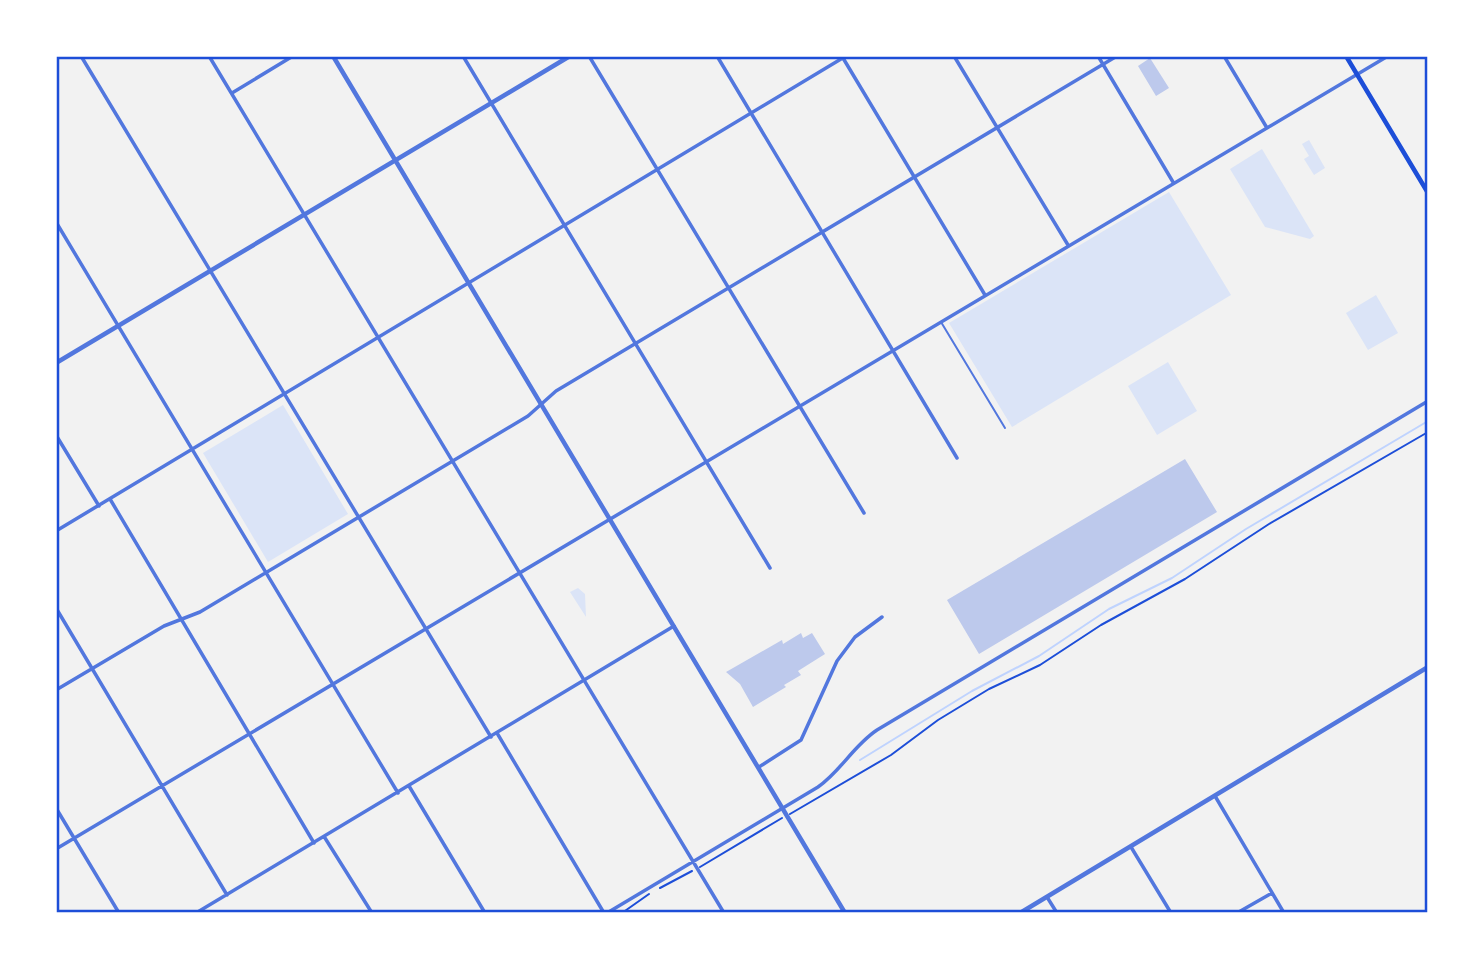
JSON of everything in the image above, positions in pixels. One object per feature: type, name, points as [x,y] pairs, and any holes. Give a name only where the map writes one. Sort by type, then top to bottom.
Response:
[{"type":"main road","points":[[1346,56],[1428,192]]},
{"type":"street","points":[[82,56],[491,737]]},
{"type":"street","points":[[209,56],[724,913]]},
{"type":"street","points":[[231,93],[293,56]]},
{"type":"street","points":[[333,56],[845,913]]},
{"type":"street","points":[[463,56],[770,568]]},
{"type":"street","points":[[56,363],[570,56]]},
{"type":"street","points":[[589,56],[864,513]]},
{"type":"street","points":[[718,56],[957,458]]},
{"type":"street","points":[[954,56],[1068,246]]},
{"type":"street","points":[[1098,56],[1173,182]]},
{"type":"street","points":[[56,690],[267,573],[528,416],[540,404],[636,344],[1117,56]]},
{"type":"street","points":[[1224,56],[1267,128]]},
{"type":"street","points":[[56,849],[1388,56]]},
{"type":"street","points":[[56,531],[844,57],[985,295]]},
{"type":"street","points":[[56,222],[398,793]]},
{"type":"street","points":[[497,733],[606,913],[830,778],[856,747],[877,730],[1428,401]]},
{"type":"street","points":[[56,435],[99,506]]},
{"type":"street","points":[[110,499],[314,843]]},
{"type":"street","points":[[56,608],[227,895]]},
{"type":"street","points":[[759,767],[801,740],[837,661],[855,637],[882,617]]},
{"type":"street","points":[[196,913],[674,626]]},
{"type":"street","points":[[1020,913],[1428,667]]},
{"type":"street","points":[[409,786],[485,913]]},
{"type":"street","points":[[1215,796],[1284,913]]},
{"type":"street","points":[[56,808],[119,913]]},
{"type":"street","points":[[324,837],[372,913]]},
{"type":"street","points":[[1131,847],[1171,913]]},
{"type":"street","points":[[1237,913],[1272,893]]},
{"type":"street","points":[[1047,897],[1057,913]]},
{"type":"lane","points":[[941,321],[1005,429]]},
{"type":"path","points":[[794,812],[896,752],[938,720],[989,689],[1040,665],[1101,625],[1185,579],[1269,524],[1428,432]]},
{"type":"path","points":[[704,865],[779,820]]},
{"type":"path","points":[[622,913],[692,872]]},
{"type":"shaded area","points":[[1309,140],[1325,168],[1314,175],[1304,159],[1309,156],[1302,144]]},
{"type":"shaded area","points":[[1262,149],[1314,236],[1310,239],[1265,227],[1230,169]]},
{"type":"shaded area","points":[[1169,192],[1231,295],[1012,427],[949,323]]},
{"type":"shaded area","points":[[1376,295],[1398,333],[1368,350],[1346,313]]},
{"type":"shaded area","points":[[1168,362],[1197,411],[1157,435],[1128,386]]},
{"type":"shaded area","points":[[283,405],[348,514],[268,562],[203,453]]},
{"type":"shaded area","points":[[578,588],[585,594],[586,617],[570,592]]},
{"type":"building","points":[[1150,58],[1169,88],[1156,96],[1138,66]]},
{"type":"building","points":[[1185,459],[1217,512],[979,654],[947,600]]},
{"type":"building","points":[[801,633],[803,638],[812,633],[825,654],[798,671],[801,675],[784,685],[786,687],[753,707],[740,684],[726,672],[782,640],[783,644]]},
{"type":"waterway","points":[[860,760],[972,691],[1039,656],[1109,609],[1172,578],[1246,529],[1428,421]]}]
